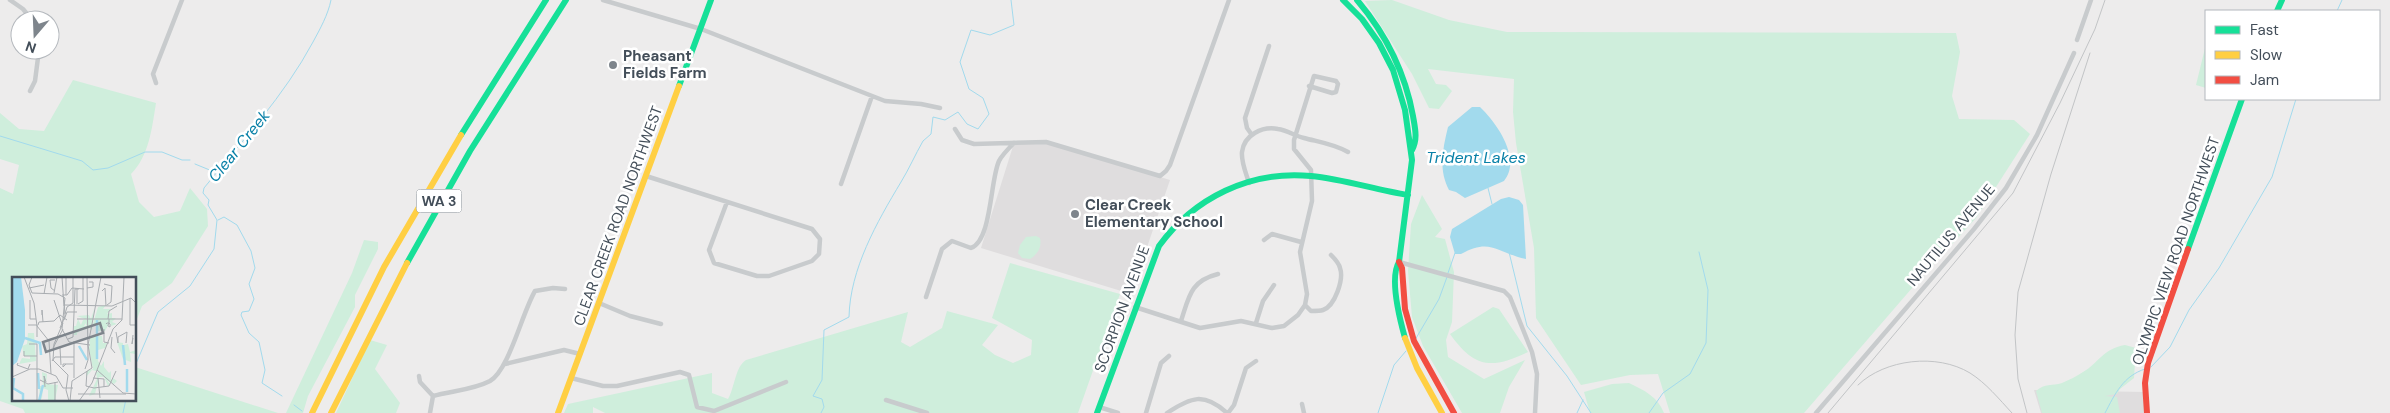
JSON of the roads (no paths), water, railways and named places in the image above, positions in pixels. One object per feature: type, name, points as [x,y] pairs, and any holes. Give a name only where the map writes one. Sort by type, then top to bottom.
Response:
[{"type":"main road","name":"WA 3","points":[[312,413],[370,294],[410,221],[461,135],[546,0]]},
{"type":"main road","name":"WA 3","points":[[331,413],[386,299],[444,193],[566,0]]},
{"type":"main road","name":"CLEAR CREEK ROAD NORTHWEST","points":[[558,413],[711,0]]},
{"type":"main road","points":[[1343,0],[1374,34],[1393,70],[1402,99],[1409,144],[1412,150]]},
{"type":"main road","points":[[1350,8],[1357,0],[1381,31],[1403,76],[1415,125],[1416,143],[1412,150],[1399,262],[1395,267],[1398,320],[1415,368],[1442,413]]},
{"type":"main road","name":"OLYMPIC VIEW ROAD NORTHWEST","points":[[2147,413],[2145,391],[2148,363],[2242,100]]},
{"type":"main road","name":"SCORPION AVENUE","points":[[1098,410],[1159,246],[1166,233],[1185,214],[1200,203],[1249,182],[1273,177],[1311,176],[1408,195]]},
{"type":"main road","points":[[1399,262],[1402,268],[1406,316],[1411,333],[1417,349],[1454,413]]},
{"type":"street","points":[[10,0],[24,10]]},
{"type":"street","points":[[156,83],[153,74],[182,0]]},
{"type":"street","points":[[603,0],[701,29],[885,102],[921,104],[940,108]]},
{"type":"street","points":[[955,129],[962,140],[974,144],[1046,142],[1148,174],[1160,176],[1170,165],[1229,0]]},
{"type":"street","points":[[2077,40],[2091,0]]},
{"type":"street","points":[[1252,135],[1246,128],[1246,118],[1269,46]]},
{"type":"street","name":"NAUTILUS AVENUE","points":[[1816,413],[1974,229],[2006,188],[2037,135],[2074,53]]},
{"type":"street","points":[[30,91],[36,76],[38,60]]},
{"type":"street","points":[[1136,307],[1200,328],[1228,322],[1256,323],[1272,328],[1284,326],[1298,315],[1304,305],[1307,294],[1306,282],[1300,262],[1301,242],[1311,209],[1311,170],[1294,149],[1295,135],[1309,86],[1314,76],[1320,75],[1336,81],[1338,84],[1336,92],[1332,93],[1309,86]]},
{"type":"street","points":[[842,184],[872,96]]},
{"type":"street","points":[[1249,182],[1242,151],[1245,143],[1252,135],[1264,129],[1278,129],[1333,144],[1348,152]]},
{"type":"street","points":[[926,298],[943,247],[952,241],[971,248],[979,241],[985,228],[999,161],[1014,143]]},
{"type":"street","points":[[646,176],[812,229],[820,239],[821,244],[818,254],[812,261],[762,277],[714,263],[709,250],[727,202]]},
{"type":"street","points":[[1264,240],[1272,234],[1301,242]]},
{"type":"street","points":[[1304,305],[1312,310],[1323,310],[1328,307],[1334,298],[1340,285],[1341,274],[1338,263],[1331,255]]},
{"type":"street","points":[[1399,262],[1504,291],[1510,297],[1532,352],[1537,374],[1535,413]]},
{"type":"street","points":[[1181,321],[1191,290],[1206,277],[1218,274]]},
{"type":"street","points":[[1256,323],[1262,301],[1274,285]]},
{"type":"street","points":[[433,396],[481,385],[495,378],[505,364],[534,292],[553,288],[565,289]]},
{"type":"street","points":[[598,303],[630,316],[662,324]]},
{"type":"street","points":[[505,364],[564,350],[580,354]]},
{"type":"street","points":[[1146,413],[1161,363],[1169,356]]},
{"type":"street","points":[[1167,413],[1191,399],[1200,398],[1210,400],[1227,413],[1234,405],[1246,368],[1256,361]]},
{"type":"street","points":[[570,378],[603,386],[617,386],[680,372],[689,375],[697,407],[714,411],[786,382]]},
{"type":"street","points":[[419,376],[420,382],[433,396]]},
{"type":"street","points":[[430,413],[433,396]]},
{"type":"street","points":[[886,400],[927,413]]},
{"type":"street","points":[[1302,404],[1304,413]]},
{"type":"street","points":[[1098,410],[1118,413]]},
{"type":"water","name":"Trident Lakes","points":[[1472,107],[1480,107],[1500,132],[1509,152],[1510,162],[1509,172],[1504,181],[1465,198],[1449,190],[1442,158],[1448,127]]},
{"type":"water","name":"Trident Lakes","points":[[1509,197],[1519,200],[1523,205],[1526,259],[1487,247],[1455,254],[1450,237],[1452,229],[1501,199]]},
{"type":"waterway","name":"Clear Creek","points":[[136,364],[158,312],[190,286],[214,249],[217,220],[208,205],[209,200],[203,193],[204,188],[262,118],[302,62],[326,16],[331,0]]},
{"type":"waterway","points":[[821,413],[824,407],[822,399],[813,396],[822,380],[824,330],[849,317],[854,281],[866,246],[923,141],[931,134],[933,117],[945,120],[958,112],[967,124],[978,129],[989,114],[983,98],[969,89],[960,62],[971,30],[990,35],[1014,25],[1011,0]]},
{"type":"waterway","points":[[2337,10],[2342,0]]},
{"type":"waterway","points":[[2151,367],[2170,347],[2189,310],[2219,268],[2272,177],[2296,100]]},
{"type":"waterway","points":[[0,136],[82,161],[93,170],[108,168],[145,152],[162,152],[182,160],[190,160]]},
{"type":"waterway","points":[[195,164],[217,173]]},
{"type":"waterway","points":[[1488,188],[1492,204]]},
{"type":"waterway","points":[[218,220],[224,217],[237,225],[251,251],[255,268],[249,284],[254,299],[249,311],[242,312],[241,315],[249,333],[259,342],[265,370],[262,383],[282,396]]},
{"type":"waterway","points":[[1509,252],[1527,326],[1567,376],[1591,413]]},
{"type":"waterway","points":[[1649,413],[1663,393],[1690,374],[1706,343],[1708,290],[1699,252]]},
{"type":"waterway","points":[[1448,273],[1455,253]]},
{"type":"waterway","points":[[1415,340],[1439,299],[1447,277]]},
{"type":"waterway","points":[[1378,413],[1394,365],[1406,351]]},
{"type":"waterway","points":[[2105,413],[2120,386],[2131,376],[2145,369]]},
{"type":"waterway","name":"Clear Creek","points":[[123,413],[126,400]]},
{"type":"waterway","points":[[1577,413],[1583,400]]},
{"type":"waterway","points":[[294,405],[302,411]]},
{"type":"railway","points":[[1828,413],[2013,193],[2060,103],[2095,29],[2105,0]]},
{"type":"railway","points":[[2027,413],[2018,379],[2015,335],[2018,292],[2051,174],[2090,53]]},
{"type":"railway","points":[[1858,385],[1882,369],[1897,365],[1927,361],[1942,363],[1957,367],[1976,377],[2012,413]]},
{"type":"place","name":"Pheasant Fields Farm","points":[[613,65]]},
{"type":"place","name":"Clear Creek Elementary School","points":[[1075,214]]}]
